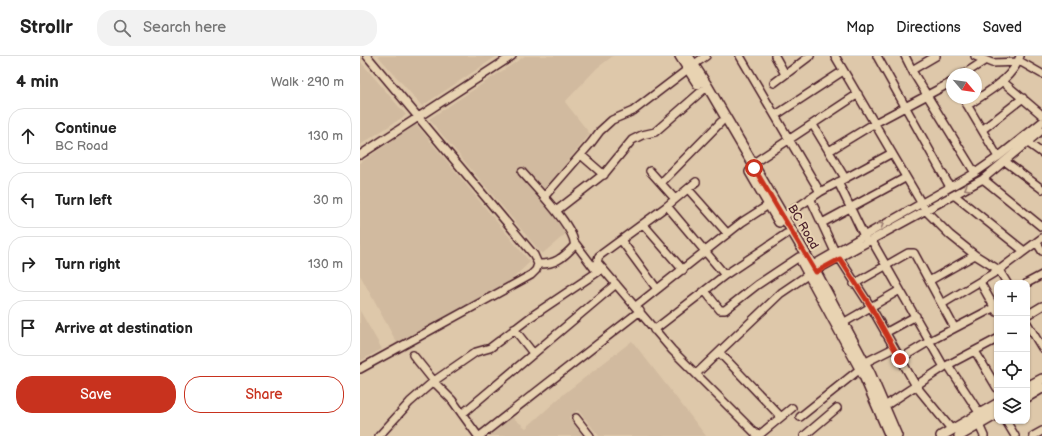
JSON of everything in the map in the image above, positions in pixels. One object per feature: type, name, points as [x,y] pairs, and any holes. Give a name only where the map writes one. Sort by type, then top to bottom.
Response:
[{"type":"street","points":[[360,369],[531,275],[536,270],[538,264],[534,255],[367,56]]},
{"type":"street","points":[[360,155],[512,56]]},
{"type":"street","points":[[680,56],[690,67],[721,122],[772,203],[786,234],[799,257],[811,270],[862,366],[890,436]]},
{"type":"street","name":"BC Road","points":[[688,56],[690,67],[708,87],[752,164],[772,203],[783,217],[811,270],[844,323],[862,366],[885,406],[897,436]]},
{"type":"street","points":[[544,197],[600,131],[612,120],[633,111],[706,56]]},
{"type":"street","points":[[740,56],[820,192]]},
{"type":"street","points":[[775,56],[785,74]]},
{"type":"street","points":[[774,83],[809,56]]},
{"type":"street","points":[[835,56],[875,123],[905,178],[926,211],[936,223],[975,255],[998,270],[1005,280]]},
{"type":"street","points":[[877,56],[950,187]]},
{"type":"street","points":[[905,56],[975,173]]},
{"type":"street","points":[[912,70],[936,56]]},
{"type":"street","points":[[975,56],[984,61]]},
{"type":"street","points":[[973,68],[984,61],[1019,59],[1042,74]]},
{"type":"street","points":[[998,157],[968,106],[1002,81],[1019,59]]},
{"type":"street","points":[[776,115],[843,71]]},
{"type":"street","points":[[1002,81],[1042,114]]},
{"type":"street","points":[[829,151],[875,123],[946,86]]},
{"type":"street","points":[[556,211],[604,175],[616,162],[632,140],[642,135],[654,132],[703,90]]},
{"type":"street","points":[[752,164],[858,94]]},
{"type":"street","points":[[982,130],[1023,98]]},
{"type":"street","points":[[660,183],[721,122]]},
{"type":"street","points":[[696,374],[720,353],[767,305],[835,252],[920,202],[975,173],[1042,122]]},
{"type":"street","points":[[813,125],[845,178]]},
{"type":"street","points":[[811,270],[840,259],[983,179],[1006,162],[1042,130]]},
{"type":"street","points":[[1028,143],[1042,153]]},
{"type":"street","points":[[783,217],[820,192],[892,153]]},
{"type":"street","points":[[581,155],[604,175]]},
{"type":"street","points":[[1006,162],[1042,189]]},
{"type":"street","points":[[650,171],[675,200]]},
{"type":"street","points":[[522,172],[556,211],[571,231],[574,243],[599,270],[616,284],[638,308],[654,330],[758,436],[792,408]]},
{"type":"street","points":[[822,223],[905,178]]},
{"type":"street","points":[[983,179],[1042,227]]},
{"type":"street","points":[[599,270],[597,262],[600,256],[675,200],[696,182]]},
{"type":"street","points":[[838,182],[864,235],[886,266],[946,366],[980,414]]},
{"type":"street","points":[[688,189],[727,233]]},
{"type":"street","points":[[954,195],[1024,251]]},
{"type":"street","points":[[810,198],[835,252]]},
{"type":"street","points":[[413,355],[452,400],[479,436],[638,308],[657,289],[683,270],[727,233],[772,203]]},
{"type":"street","points":[[667,206],[725,275]]},
{"type":"street","points":[[643,224],[683,270]]},
{"type":"street","points":[[654,330],[725,275],[786,234]]},
{"type":"street","points":[[621,240],[657,289]]},
{"type":"street","points":[[942,304],[980,282],[1039,240],[1042,251]]},
{"type":"street","points":[[538,264],[554,263],[570,250],[574,243]]},
{"type":"street","points":[[854,284],[908,254],[914,254],[954,327]]},
{"type":"street","points":[[929,281],[975,255]]},
{"type":"street","points":[[705,291],[720,310],[725,310],[757,285],[799,257]]},
{"type":"street","points":[[840,259],[854,284],[871,307],[916,386],[952,430]]},
{"type":"street","points":[[379,436],[410,402],[434,381],[476,352],[490,348],[514,329],[599,270]]},
{"type":"street","points":[[1030,281],[1042,275]]},
{"type":"street","points":[[980,282],[994,305]]},
{"type":"street","points":[[462,414],[616,284]]},
{"type":"street","points":[[844,323],[900,290]]},
{"type":"street","points":[[1030,313],[1042,306]]},
{"type":"street","points":[[900,359],[954,327],[994,309]]},
{"type":"street","points":[[885,333],[916,316]]},
{"type":"street","points":[[1030,328],[1041,343]]},
{"type":"street","points":[[514,329],[533,354]]},
{"type":"street","points":[[885,406],[946,366],[994,341]]},
{"type":"street","points":[[800,417],[862,366],[894,348]]},
{"type":"street","points":[[974,351],[994,383]]},
{"type":"street","points":[[720,353],[781,416]]},
{"type":"street","points":[[1030,384],[1042,379]]},
{"type":"street","points":[[1030,395],[1042,388]]},
{"type":"street","points":[[941,436],[994,406]]},
{"type":"street","points":[[804,436],[837,408]]},
{"type":"street","points":[[960,436],[994,416]]},
{"type":"street","points":[[576,418],[590,436]]},
{"type":"street","points":[[1008,424],[1015,436]]},
{"type":"street","points":[[979,425],[984,436]]},
{"type":"street","points":[[1033,436],[1042,431]]},
{"type":"shaded area","points":[[378,56],[497,56],[422,106]]},
{"type":"shaded area","points":[[525,56],[613,56],[597,68],[565,102],[590,134],[538,197],[568,232],[542,254],[429,119]]},
{"type":"shaded area","points":[[360,61],[406,115],[360,145]]},
{"type":"shaded area","points":[[416,124],[530,262],[508,283],[397,343],[360,275],[360,163]]},
{"type":"shaded area","points":[[360,311],[382,349],[360,361]]},
{"type":"shaded area","points":[[632,341],[706,436],[599,436],[578,410],[569,418],[583,436],[489,436],[512,417],[526,428],[565,393]]},
{"type":"route","points":[[754,168],[776,203],[811,266],[816,272],[840,259],[854,284],[871,307],[900,359]]}]
